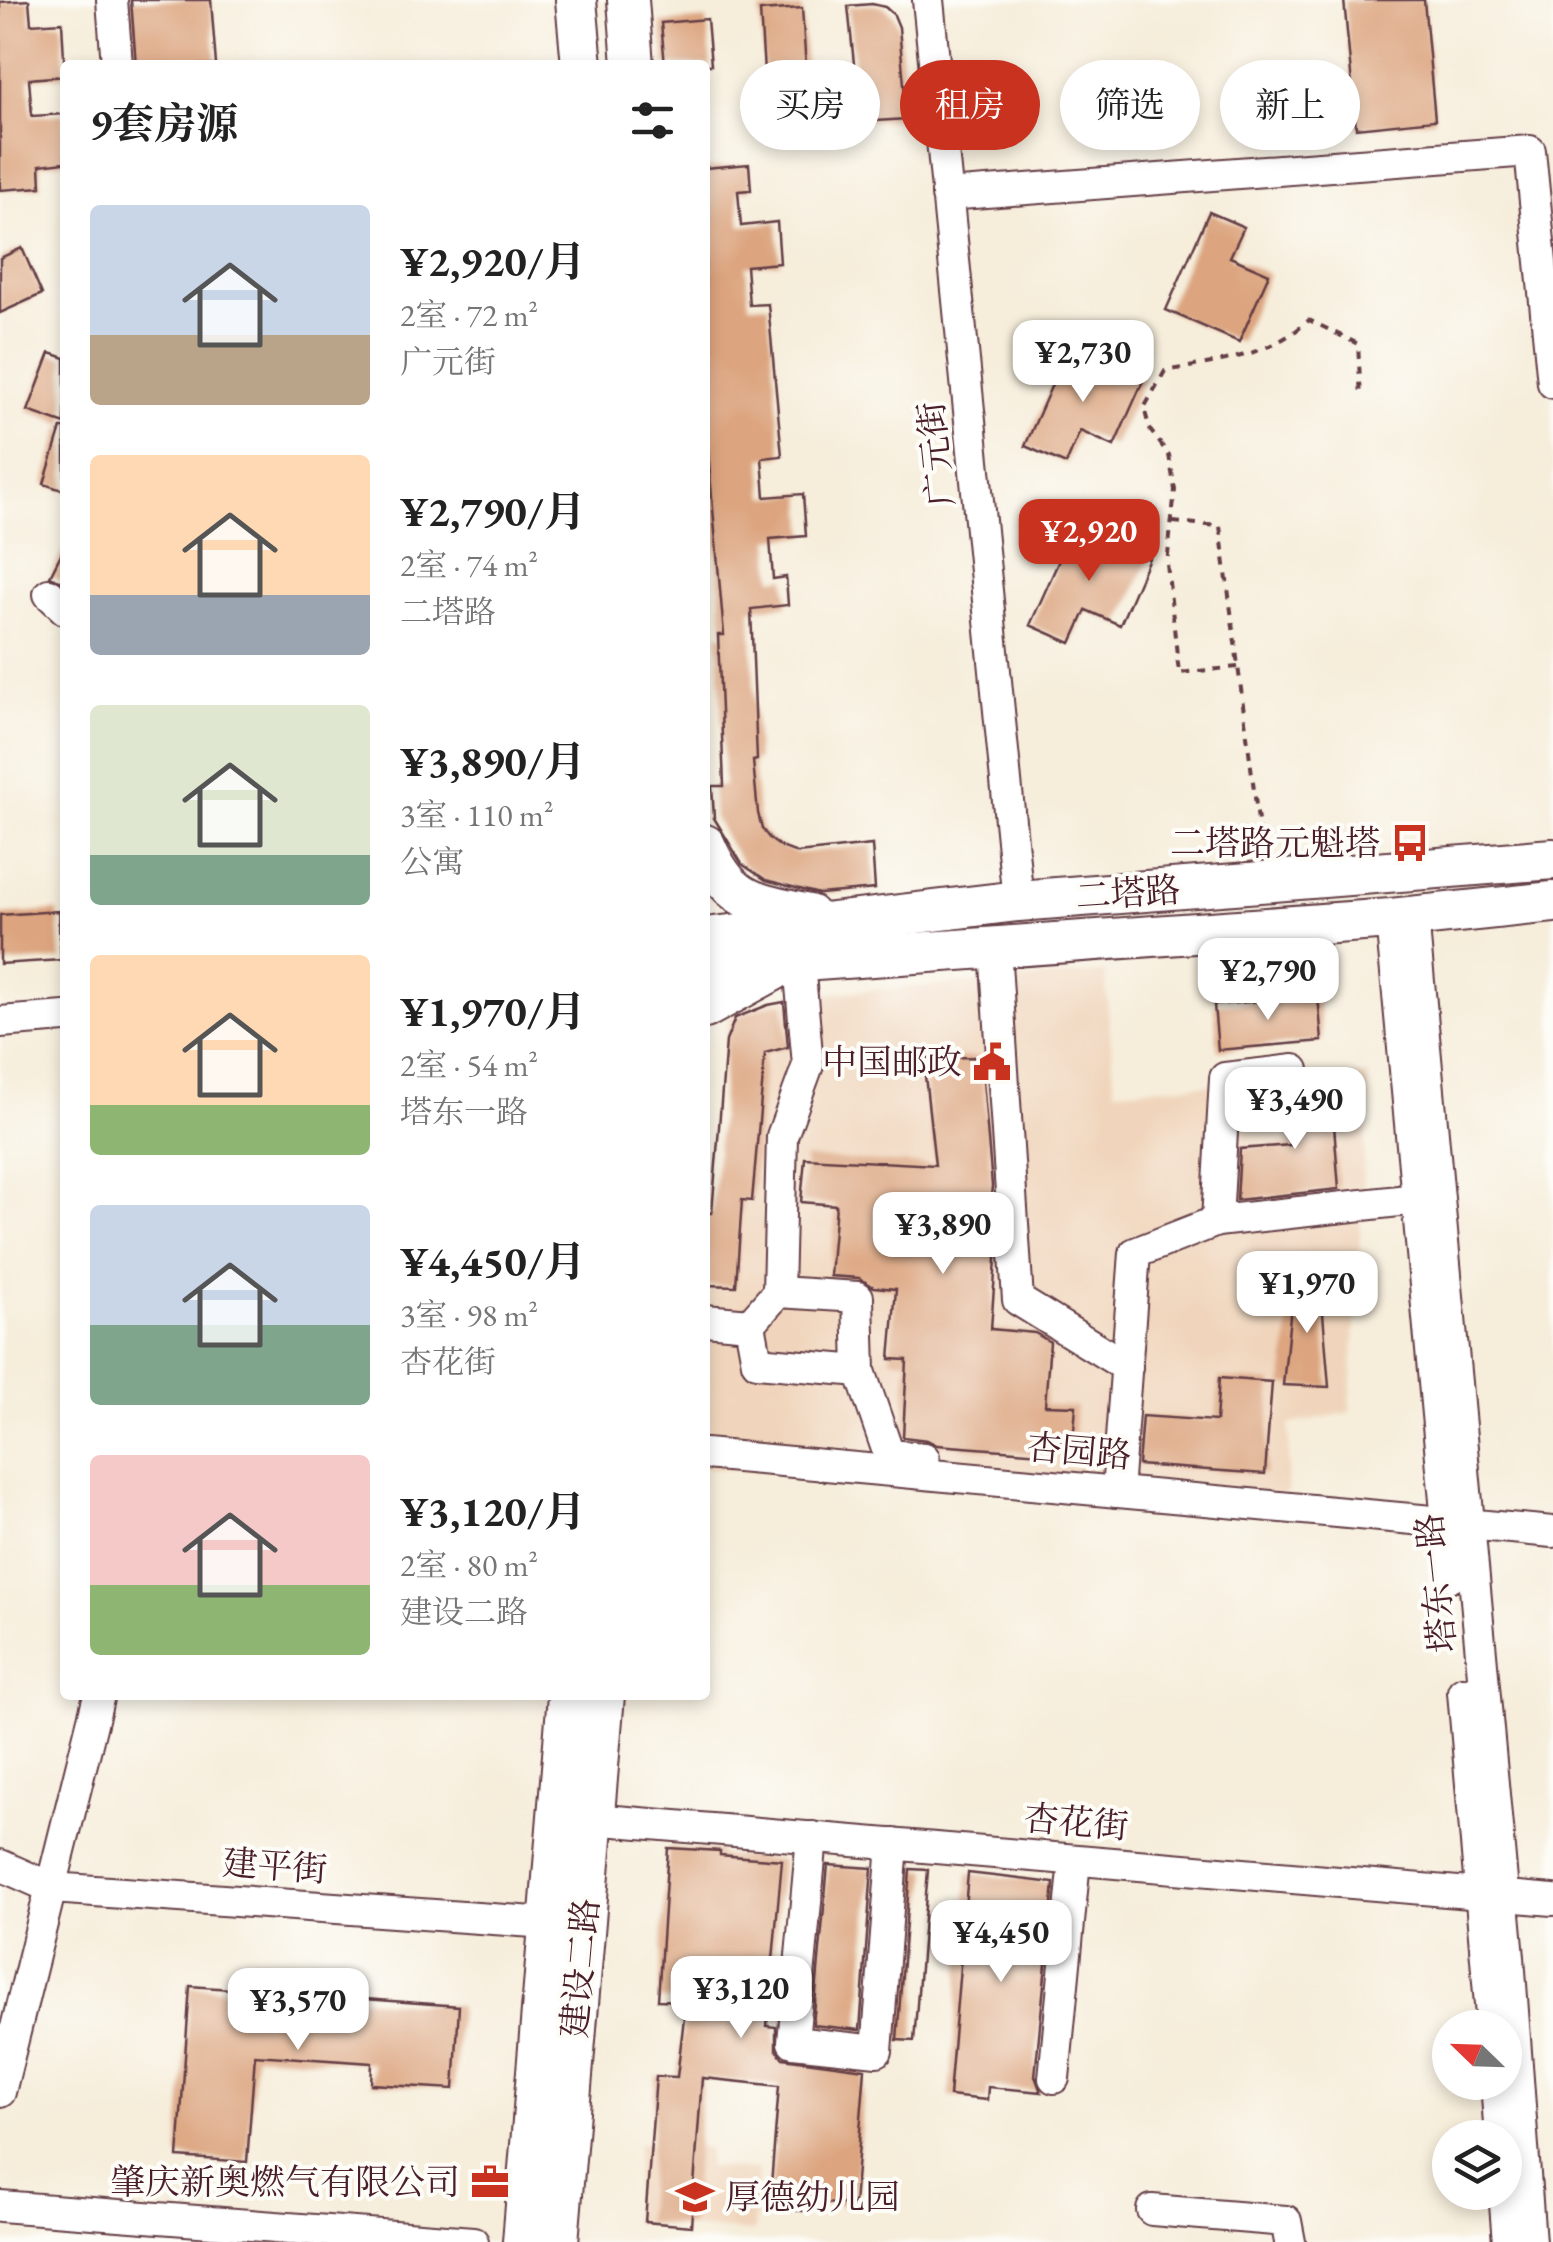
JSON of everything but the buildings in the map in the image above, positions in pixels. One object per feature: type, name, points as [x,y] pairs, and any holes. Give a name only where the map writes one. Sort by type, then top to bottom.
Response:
[{"type":"main road","points":[[576,0],[582,60]]},
{"type":"main road","points":[[628,0],[633,60]]},
{"type":"main road","points":[[710,854],[728,886],[752,903],[837,921]]},
{"type":"main road","name":"二塔路","points":[[710,937],[1018,901],[1553,858]]},
{"type":"main road","name":"二塔路","points":[[710,968],[1402,918],[1553,902]]},
{"type":"main road","points":[[710,1006],[793,964]]},
{"type":"main road","name":"建设二路","points":[[523,2242],[568,1700]]},
{"type":"main road","name":"建设二路","points":[[558,2242],[604,1700]]},
{"type":"street","points":[[112,0],[117,60]]},
{"type":"street","name":"广元街","points":[[928,0],[1018,901]]},
{"type":"street","points":[[947,195],[1530,151],[1553,383]]},
{"type":"street","name":"塔东一路","points":[[1402,918],[1417,1199],[1460,1529]]},
{"type":"street","name":"塔东一路","points":[[1402,918],[1460,1529],[1456,1605],[1530,2242]]},
{"type":"street","points":[[995,948],[1018,1300],[1126,1367]]},
{"type":"street","points":[[750,1324],[778,1292],[782,1136],[808,1065],[793,964]]},
{"type":"street","points":[[0,1003],[60,998]]},
{"type":"street","points":[[0,1022],[60,1016]]},
{"type":"street","points":[[1217,1220],[1225,1078],[1294,1070]]},
{"type":"street","points":[[1118,1483],[1135,1253],[1217,1220],[1417,1199]]},
{"type":"street","points":[[778,1292],[858,1297],[860,1371],[888,1455],[983,1471]]},
{"type":"street","points":[[710,1320],[750,1324]]},
{"type":"street","points":[[750,1324],[757,1362],[860,1371]]},
{"type":"street","name":"杏园路","points":[[710,1454],[1118,1483],[1553,1545]]},
{"type":"street","name":"杏园路","points":[[1460,1529],[1553,1532]]},
{"type":"street","points":[[0,2092],[99,1700]]},
{"type":"street","name":"杏花街","points":[[592,1819],[1553,1900]]},
{"type":"street","points":[[812,1838],[793,2042],[876,2050],[893,1844]]},
{"type":"street","points":[[1054,2078],[1075,1860]]},
{"type":"street","name":"建平街","points":[[0,1864],[52,1888],[549,1923]]},
{"type":"street","name":"塔东一路","points":[[1491,1894],[1492,2010]]},
{"type":"street","points":[[0,2206],[473,2242]]},
{"type":"street","points":[[1152,2210],[1286,2221],[1290,2242]]},
{"type":"street","points":[[1505,2210],[1508,2242]]},
{"type":"path","points":[[1238,667],[1179,673],[1168,564],[1175,490],[1170,455],[1150,430],[1144,408],[1164,371],[1247,356],[1292,336],[1309,320],[1358,344],[1361,398]]},
{"type":"path","points":[[1173,522],[1220,526],[1266,882]]},
{"type":"shaded area","points":[[1105,973],[1115,1090],[1369,1075],[1350,1412],[1289,1424],[1287,1494],[710,1468],[710,1269],[727,1017],[776,997]]},
{"type":"shaded area","name":"厚德幼儿园","points":[[638,2143],[709,2148],[708,2167],[758,2170],[754,2232],[632,2223]]},
{"type":"place","name":"二塔路元魁塔","points":[[1410,843]]},
{"type":"place","name":"中国邮政","points":[[992,1062]]},
{"type":"place","name":"肇庆新奥燃气有限公司","points":[[490,2182]]},
{"type":"place","name":"厚德幼儿园","points":[[695,2197]]}]
